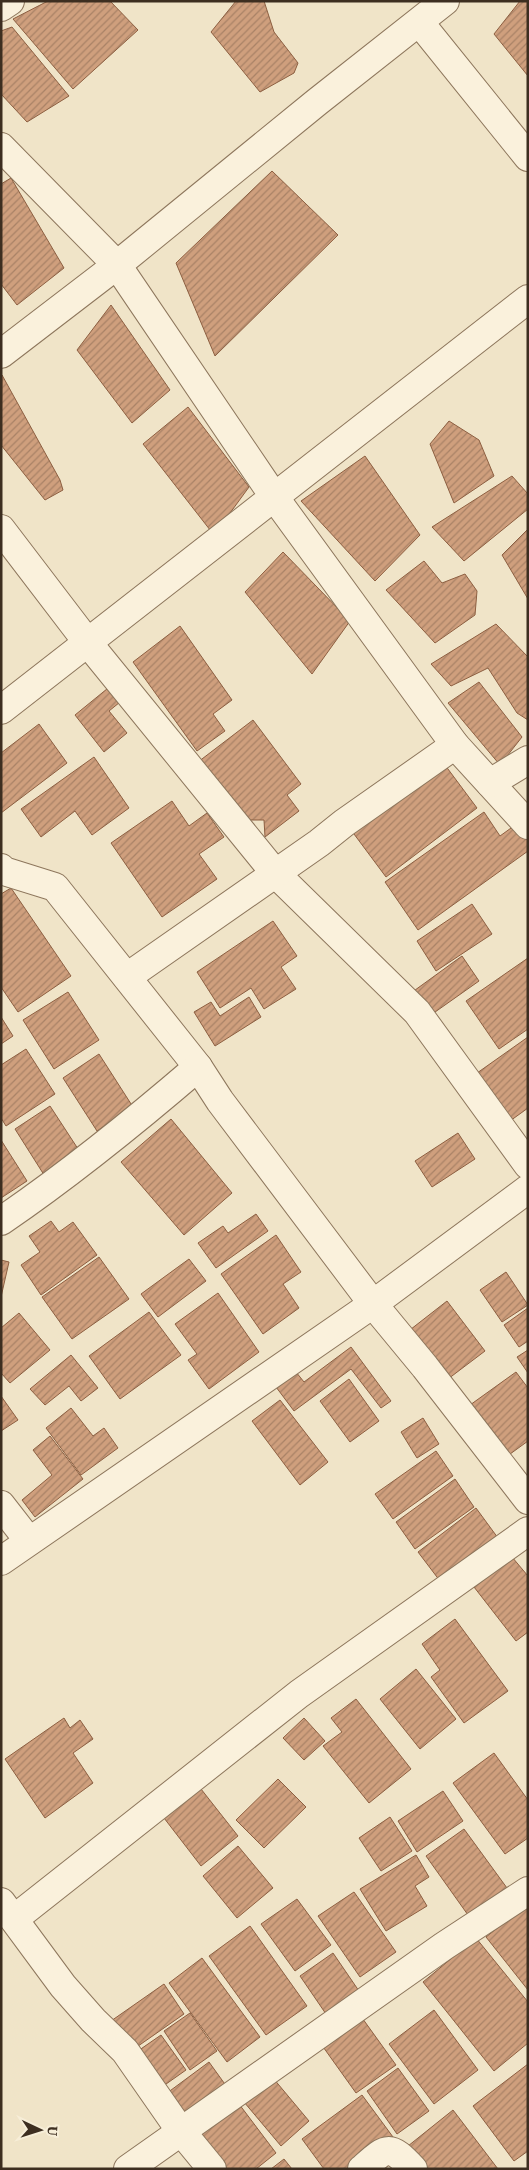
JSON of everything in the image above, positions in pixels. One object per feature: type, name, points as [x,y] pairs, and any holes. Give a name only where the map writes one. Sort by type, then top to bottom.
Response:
[{"type":"street","points":[[1,6],[10,1]]},
{"type":"street","points":[[1,354],[117,265],[317,102],[420,23],[445,1]]},
{"type":"street","points":[[420,23],[528,157]]},
{"type":"street","points":[[1,146],[117,265],[275,498],[455,746],[528,825]]},
{"type":"street","points":[[1,710],[528,300]]},
{"type":"street","points":[[1,529],[88,643],[275,873],[417,1012],[528,1165]]},
{"type":"street","points":[[127,977],[455,746]]},
{"type":"street","points":[[490,783],[528,760]]},
{"type":"street","points":[[2,871],[55,887],[198,1067],[220,1101],[372,1304],[425,1366],[528,1500]]},
{"type":"street","points":[[1,1221],[57,1183],[198,1067]]},
{"type":"street","points":[[1,1561],[372,1304],[528,1189]]},
{"type":"street","points":[[1,1505],[29,1541]]},
{"type":"street","points":[[212,2169],[180,2130],[125,2051],[93,2020],[63,1986],[8,1910],[299,1694],[528,1531]]},
{"type":"street","points":[[128,2169],[180,2130],[444,1946],[528,1891]]},
{"type":"street","points":[[362,2169],[380,2153],[389,2150],[397,2152],[413,2169]]},
{"type":"building","points":[[48,1],[110,1],[138,30],[73,89],[13,19]]},
{"type":"building","points":[[236,1],[264,1],[274,32],[298,63],[294,73],[260,92],[211,32]]},
{"type":"building","points":[[520,1],[528,1],[528,76],[494,34]]},
{"type":"building","points":[[12,27],[69,96],[27,122],[1,94],[1,31]]},
{"type":"building","points":[[272,171],[338,235],[215,356],[176,263]]},
{"type":"building","points":[[11,178],[64,268],[17,305],[1,284],[1,184]]},
{"type":"building","points":[[111,305],[170,390],[132,423],[77,350]]},
{"type":"building","points":[[2,375],[60,480],[63,490],[45,500],[1,445]]},
{"type":"building","points":[[188,407],[249,487],[214,535],[143,444]]},
{"type":"building","points":[[449,421],[479,440],[494,476],[454,503],[430,444]]},
{"type":"building","points":[[365,456],[420,535],[375,581],[301,501]]},
{"type":"building","points":[[512,476],[528,494],[528,509],[464,561],[432,527]]},
{"type":"building","points":[[528,529],[528,599],[502,555]]},
{"type":"building","points":[[283,552],[350,621],[312,674],[245,592]]},
{"type":"building","points":[[424,561],[442,583],[465,574],[477,591],[475,615],[435,643],[386,590]]},
{"type":"building","points":[[496,624],[528,657],[528,720],[517,713],[488,668],[451,686],[431,664]]},
{"type":"building","points":[[180,626],[232,700],[213,714],[225,731],[197,751],[133,662]]},
{"type":"building","points":[[479,682],[522,737],[500,765],[448,703]]},
{"type":"building","points":[[113,684],[125,698],[109,711],[127,733],[104,752],[75,715]]},
{"type":"building","points":[[253,720],[301,784],[287,795],[299,811],[265,837],[264,820],[244,820],[198,762]]},
{"type":"building","points":[[39,724],[67,763],[1,813],[1,753]]},
{"type":"building","points":[[94,757],[129,808],[92,835],[75,811],[41,837],[21,809]]},
{"type":"building","points":[[442,761],[477,808],[386,877],[351,830]]},
{"type":"building","points":[[172,801],[189,826],[207,813],[224,837],[199,854],[217,879],[162,917],[111,843]]},
{"type":"building","points":[[484,812],[500,836],[518,823],[528,838],[528,851],[418,930],[385,882]]},
{"type":"building","points":[[11,888],[71,976],[18,1012],[1,987],[1,894]]},
{"type":"building","points":[[472,904],[492,934],[436,971],[417,941]]},
{"type":"building","points":[[273,921],[297,956],[281,967],[296,989],[264,1009],[251,988],[220,1008],[197,972]]},
{"type":"building","points":[[462,956],[479,981],[428,1017],[411,993]]},
{"type":"building","points":[[528,958],[528,1029],[499,1049],[466,1001]]},
{"type":"building","points":[[68,992],[99,1040],[54,1069],[23,1020]]},
{"type":"building","points":[[249,997],[261,1017],[215,1046],[194,1012],[211,1002],[220,1016]]},
{"type":"building","points":[[1,1017],[13,1036],[1,1044]]},
{"type":"building","points":[[528,1037],[528,1108],[503,1126],[470,1078]]},
{"type":"building","points":[[26,1049],[55,1094],[6,1126],[1,1118],[1,1065]]},
{"type":"building","points":[[99,1054],[133,1107],[97,1131],[63,1078]]},
{"type":"building","points":[[50,1106],[82,1155],[46,1178],[15,1129]]},
{"type":"building","points":[[171,1119],[232,1193],[184,1235],[121,1162]]},
{"type":"building","points":[[458,1133],[475,1159],[432,1187],[415,1161]]},
{"type":"building","points":[[1,1140],[27,1181],[1,1198]]},
{"type":"building","points":[[256,1214],[268,1231],[216,1268],[198,1243],[223,1226],[228,1233]]},
{"type":"building","points":[[51,1221],[59,1232],[73,1222],[97,1255],[41,1295],[21,1265],[40,1252],[29,1236]]},
{"type":"building","points":[[276,1235],[301,1272],[283,1284],[299,1308],[263,1334],[221,1274]]},
{"type":"building","points":[[99,1257],[129,1299],[72,1339],[42,1297]]},
{"type":"building","points":[[189,1259],[206,1281],[158,1317],[141,1294]]},
{"type":"building","points":[[1,1260],[9,1262],[1,1297]]},
{"type":"building","points":[[506,1272],[528,1305],[502,1322],[480,1290]]},
{"type":"building","points":[[218,1293],[259,1352],[209,1389],[188,1360],[197,1354],[175,1324]]},
{"type":"building","points":[[447,1301],[485,1351],[444,1382],[406,1333]]},
{"type":"building","points":[[528,1308],[528,1341],[519,1347],[504,1325]]},
{"type":"building","points":[[149,1312],[181,1355],[120,1399],[89,1356]]},
{"type":"building","points":[[19,1313],[50,1350],[10,1383],[1,1373],[1,1328]]},
{"type":"building","points":[[351,1347],[391,1401],[381,1408],[351,1369],[294,1411],[276,1387],[296,1372],[304,1382]]},
{"type":"building","points":[[528,1350],[528,1373],[517,1357]]},
{"type":"building","points":[[71,1355],[98,1388],[81,1401],[69,1386],[45,1405],[30,1389]]},
{"type":"building","points":[[516,1372],[528,1388],[528,1441],[506,1457],[470,1405]]},
{"type":"building","points":[[349,1379],[379,1421],[350,1442],[320,1401]]},
{"type":"building","points":[[1,1396],[18,1420],[1,1431]]},
{"type":"building","points":[[280,1400],[328,1462],[300,1485],[252,1421]]},
{"type":"building","points":[[71,1408],[93,1436],[104,1428],[118,1448],[81,1475],[46,1428]]},
{"type":"building","points":[[423,1418],[439,1444],[417,1458],[401,1432]]},
{"type":"building","points":[[50,1436],[83,1479],[35,1517],[22,1500],[52,1475],[33,1450]]},
{"type":"building","points":[[436,1451],[453,1476],[393,1519],[375,1494]]},
{"type":"building","points":[[455,1479],[474,1507],[415,1549],[396,1522]]},
{"type":"building","points":[[476,1508],[498,1538],[440,1581],[418,1552]]},
{"type":"building","points":[[512,1557],[528,1576],[528,1632],[516,1641],[474,1587]]},
{"type":"building","points":[[455,1619],[508,1691],[464,1723],[431,1677],[440,1670],[422,1644]]},
{"type":"building","points":[[416,1669],[456,1719],[420,1749],[380,1699]]},
{"type":"building","points":[[356,1699],[411,1769],[369,1803],[323,1746],[342,1732],[331,1718]]},
{"type":"building","points":[[64,1718],[70,1728],[80,1720],[93,1739],[73,1753],[93,1783],[45,1818],[5,1759]]},
{"type":"building","points":[[304,1718],[325,1741],[304,1760],[283,1738]]},
{"type":"building","points":[[494,1753],[528,1800],[528,1838],[505,1854],[453,1783]]},
{"type":"building","points":[[278,1779],[306,1807],[264,1848],[236,1820]]},
{"type":"building","points":[[201,1789],[238,1836],[201,1866],[164,1818]]},
{"type":"building","points":[[443,1791],[463,1821],[417,1852],[398,1821]]},
{"type":"building","points":[[390,1817],[412,1851],[381,1871],[359,1838]]},
{"type":"building","points":[[464,1829],[507,1888],[468,1915],[426,1856]]},
{"type":"building","points":[[238,1846],[273,1888],[237,1918],[203,1876]]},
{"type":"building","points":[[416,1855],[429,1877],[415,1886],[427,1906],[386,1931],[360,1889]]},
{"type":"building","points":[[354,1892],[396,1952],[360,1977],[318,1916]]},
{"type":"building","points":[[297,1899],[331,1945],[295,1971],[261,1924]]},
{"type":"building","points":[[528,1904],[528,1990],[486,1937]]},
{"type":"building","points":[[250,1926],[307,2006],[266,2035],[209,1956]]},
{"type":"building","points":[[476,1938],[528,2002],[528,2043],[494,2071],[423,1982]]},
{"type":"building","points":[[333,1953],[359,1991],[326,2014],[300,1976]]},
{"type":"building","points":[[202,1958],[260,2037],[227,2062],[169,1983]]},
{"type":"building","points":[[164,1984],[184,2014],[131,2051],[111,2021]]},
{"type":"building","points":[[434,2010],[478,2070],[434,2104],[389,2044]]},
{"type":"building","points":[[190,2013],[217,2051],[190,2070],[164,2031]]},
{"type":"building","points":[[360,2015],[396,2065],[356,2093],[321,2044]]},
{"type":"building","points":[[161,2035],[186,2070],[159,2089],[135,2053]]},
{"type":"building","points":[[209,2062],[227,2087],[182,2120],[163,2096]]},
{"type":"building","points":[[528,2064],[528,2151],[514,2161],[473,2106]]},
{"type":"building","points":[[398,2068],[429,2111],[397,2134],[367,2091]]},
{"type":"building","points":[[273,2078],[309,2121],[281,2146],[244,2102]]},
{"type":"building","points":[[362,2095],[393,2137],[349,2169],[324,2169],[302,2139]]},
{"type":"building","points":[[239,2104],[276,2153],[256,2169],[222,2169],[197,2136]]},
{"type":"building","points":[[453,2110],[498,2169],[425,2169],[408,2146]]},
{"type":"building","points":[[284,2159],[292,2169],[271,2169]]}]
